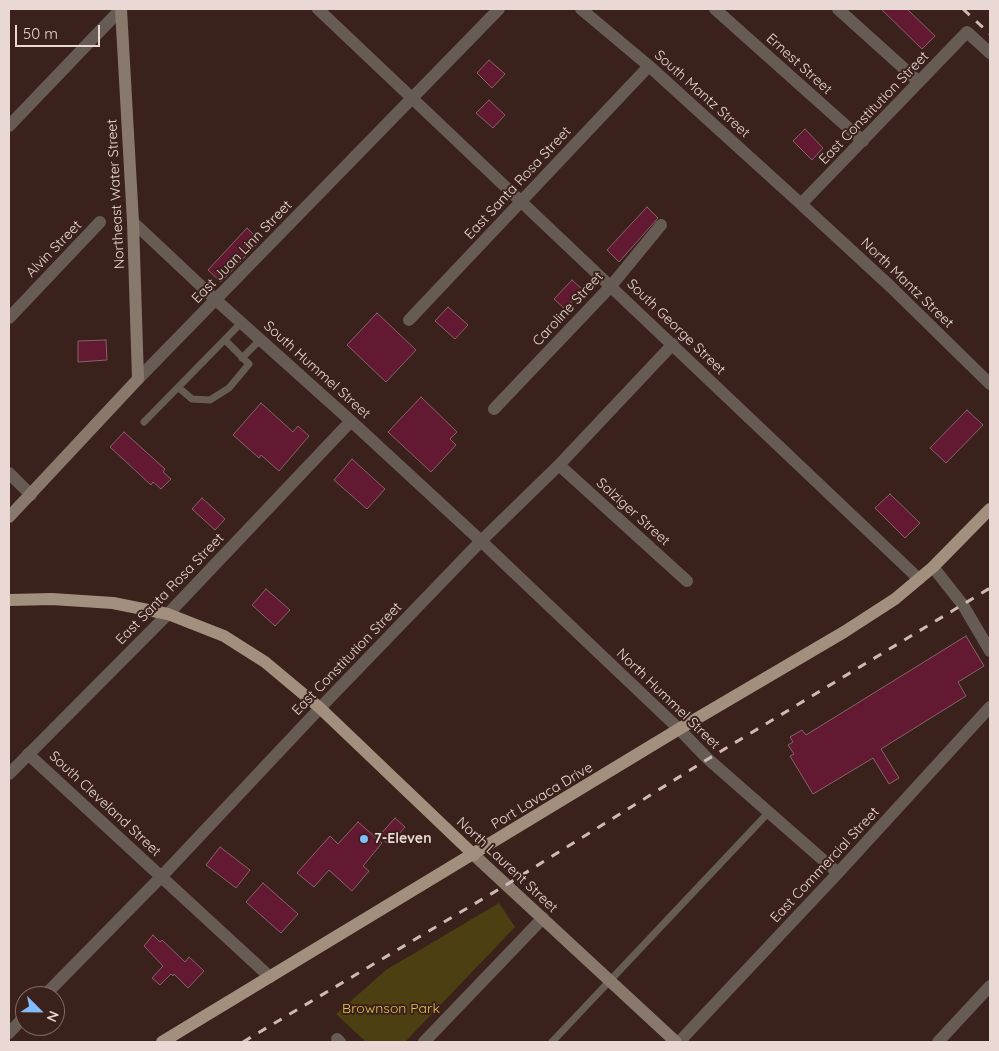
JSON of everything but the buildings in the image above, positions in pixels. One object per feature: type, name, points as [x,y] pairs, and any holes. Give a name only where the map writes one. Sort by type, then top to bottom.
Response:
[{"type":"main road","name":"Port Lavaca Drive","points":[[162,1042],[844,632],[895,599],[919,579],[990,509]]},
{"type":"main road","name":"North Laurent Street","points":[[10,599],[52,599],[112,603],[168,614],[224,636],[266,662],[320,708],[474,855]]},
{"type":"street","points":[[9,126],[121,9]]},
{"type":"street","name":"Northeast Water Street","points":[[121,9],[133,222],[138,379]]},
{"type":"street","name":"South George Street","points":[[318,9],[919,579]]},
{"type":"street","name":"East Juan Linn Street","points":[[9,517],[138,379],[499,9]]},
{"type":"street","name":"South Mantz Street","points":[[581,9],[649,66],[801,204]]},
{"type":"street","name":"Ernest Street","points":[[715,9],[863,141]]},
{"type":"street","points":[[838,9],[919,82]]},
{"type":"street","name":"East Constitution Street","points":[[801,204],[967,32],[990,53]]},
{"type":"street","name":"East Santa Rosa Street","points":[[409,320],[649,66]]},
{"type":"street","name":"North Mantz Street","points":[[801,204],[891,287],[990,384]]},
{"type":"street","name":"Alvin Street","points":[[9,318],[100,222]]},
{"type":"street","name":"South Hummel Street","points":[[133,222],[481,541]]},
{"type":"street","name":"Caroline Street","points":[[494,409],[611,286],[661,225]]},
{"type":"street","name":"East Constitution Street","points":[[54,986],[161,877],[481,541],[559,466],[673,344]]},
{"type":"street","name":"East Santa Rosa Street","points":[[9,774],[168,614],[351,421]]},
{"type":"street","name":"Salziger Street","points":[[559,466],[687,580]]},
{"type":"street","points":[[9,474],[31,495]]},
{"type":"street","name":"North Hummel Street","points":[[481,541],[708,759],[838,873]]},
{"type":"street","points":[[933,567],[963,605],[990,651]]},
{"type":"street","name":"East Commercial Street","points":[[678,1042],[838,873],[990,707]]},
{"type":"street","name":"South Cleveland Street","points":[[28,754],[270,977]]},
{"type":"street","name":"North Laurent Street","points":[[474,855],[678,1042]]},
{"type":"street","points":[[424,1042],[543,918]]},
{"type":"street","points":[[938,1042],[990,986]]},
{"type":"lane","points":[[144,422],[241,323]]},
{"type":"lane","points":[[179,388],[192,399],[210,400],[229,388],[250,364],[224,340]]},
{"type":"lane","points":[[242,358],[260,340]]},
{"type":"lane","points":[[552,1042],[768,812]]},
{"type":"green space","name":"Brownson Park","points":[[499,903],[515,927],[405,1042],[366,1042],[336,1014],[386,970]]},
{"type":"railway","points":[[963,9],[990,34]]},
{"type":"railway","points":[[243,1042],[506,885],[708,759],[990,588]]},
{"type":"place","name":"7-Eleven","points":[[364,839]]}]
